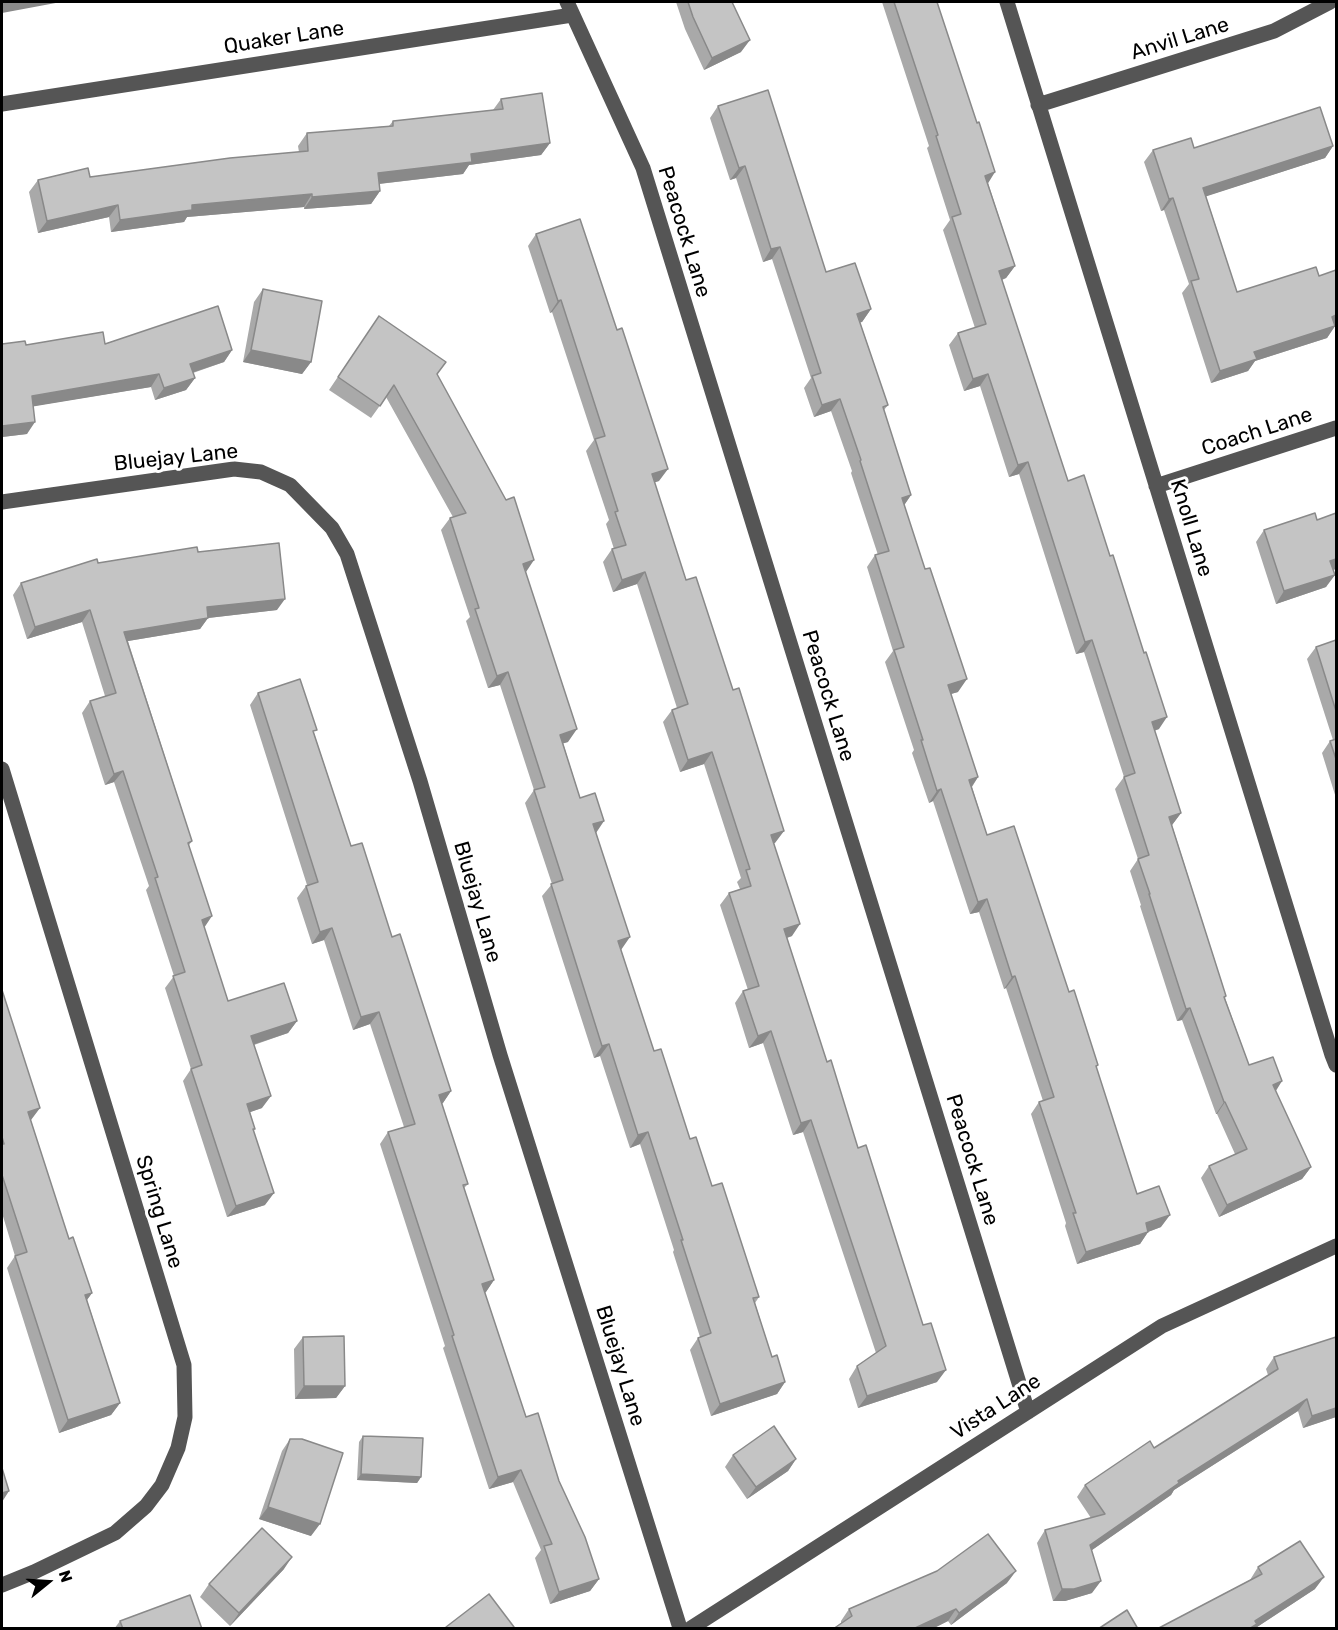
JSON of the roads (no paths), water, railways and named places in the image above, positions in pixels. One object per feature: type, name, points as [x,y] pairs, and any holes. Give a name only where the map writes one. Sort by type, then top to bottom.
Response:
[{"type":"street","name":"Knoll Lane","points":[[1007,2],[1336,1065]]},
{"type":"street","name":"Anvil Lane","points":[[1038,105],[1274,31],[1330,2]]},
{"type":"street","name":"Quaker Lane","points":[[2,104],[569,8]]},
{"type":"street","name":"Peacock Lane","points":[[569,8],[643,168],[1028,1412]]},
{"type":"street","name":"Coach Lane","points":[[1156,486],[1336,428]]},
{"type":"street","name":"Bluejay Lane","points":[[2,502],[234,469],[261,472],[290,485],[332,528],[347,554],[420,781],[504,1066],[680,1629]]},
{"type":"street","name":"Spring Lane","points":[[2,769],[184,1365],[185,1417],[178,1448],[162,1485],[146,1506],[114,1533],[2,1585]]},
{"type":"street","name":"Vista Lane","points":[[691,1629],[1162,1326],[1336,1246]]}]
